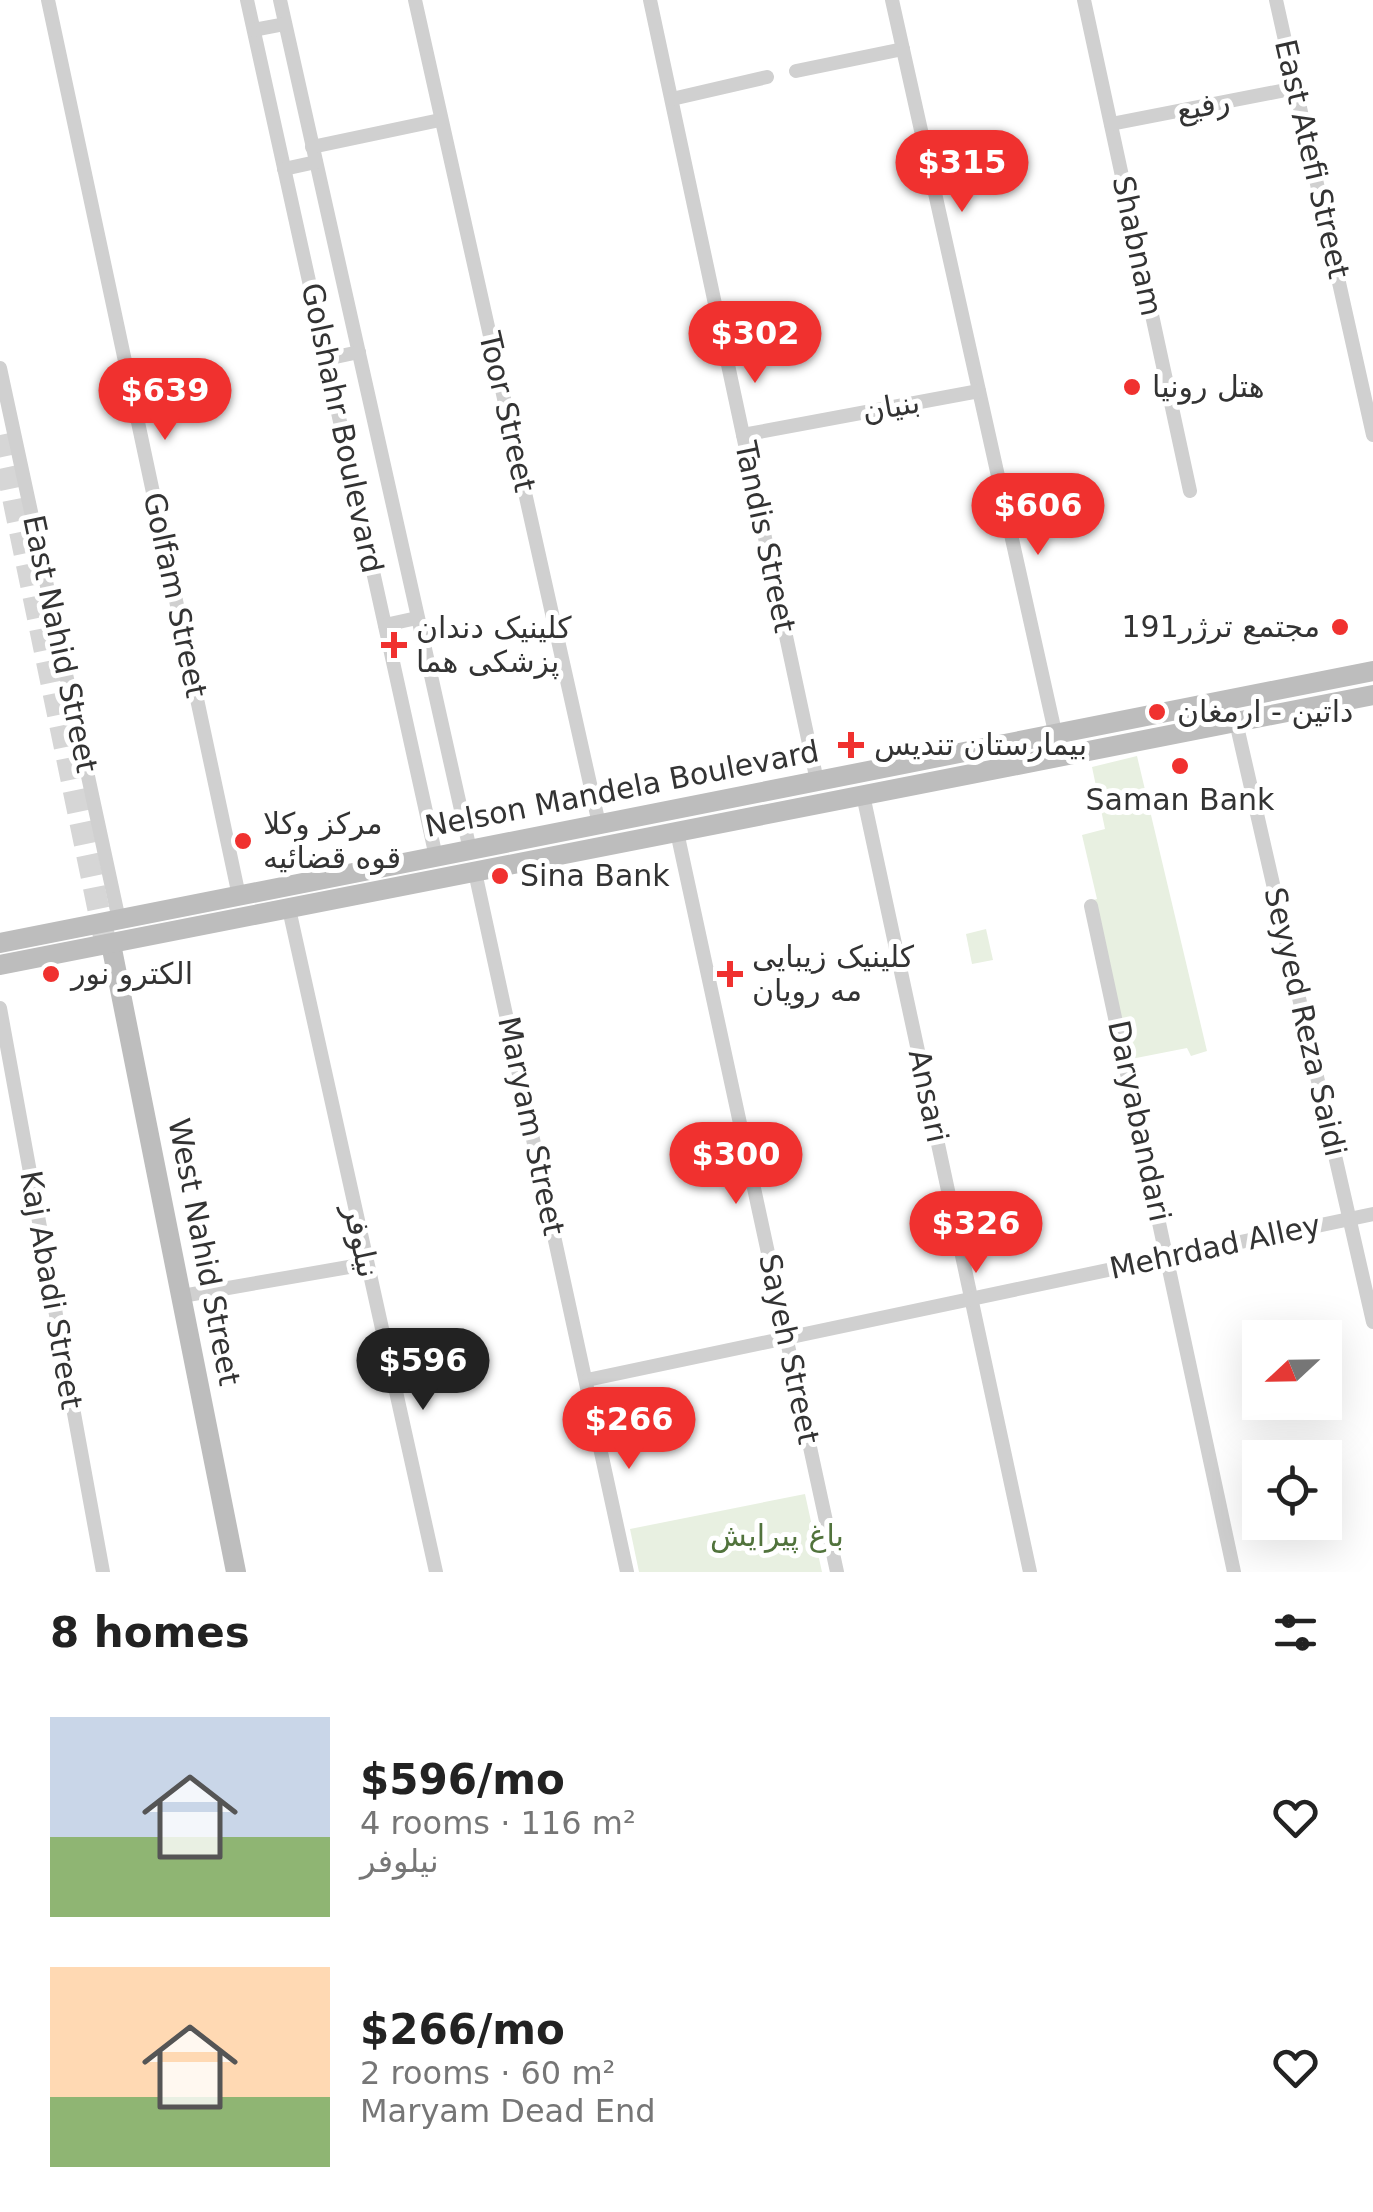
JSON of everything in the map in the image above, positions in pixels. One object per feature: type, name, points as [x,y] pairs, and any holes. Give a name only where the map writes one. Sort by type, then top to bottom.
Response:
[{"type":"main road","name":"Nelson Mandela Boulevard","points":[[0,943],[1373,671]]},
{"type":"main road","name":"Nelson Mandela Boulevard","points":[[0,965],[1373,695]]},
{"type":"main road","name":"West Nahid Street","points":[[111,944],[236,1572]]},
{"type":"street","name":"Golfam Street","points":[[48,0],[239,896]]},
{"type":"street","name":"Golshahr Boulevard","points":[[247,0],[436,857]]},
{"type":"street","name":"Golshahr Boulevard","points":[[280,0],[470,850]]},
{"type":"street","name":"Toor Street","points":[[415,0],[599,824]]},
{"type":"street","name":"Tandis Street","points":[[650,0],[817,781]]},
{"type":"street","points":[[892,0],[1060,757]]},
{"type":"street","name":"Shabnam","points":[[1084,0],[1190,492]]},
{"type":"street","name":"East Atefi Street","points":[[1276,0],[1373,435]]},
{"type":"street","points":[[254,30],[285,24]]},
{"type":"street","points":[[796,71],[902,49]]},
{"type":"street","points":[[672,99],[767,78]]},
{"type":"street","name":"رفیع","points":[[1111,124],[1296,88]]},
{"type":"street","points":[[284,169],[314,154],[440,120]]},
{"type":"street","points":[[326,359],[359,352]]},
{"type":"street","name":"East Nahid Street","points":[[0,368],[119,920]]},
{"type":"street","name":"بنیان","points":[[743,434],[979,391]]},
{"type":"street","points":[[385,626],[417,618]]},
{"type":"street","name":"Seyyed Reza Saidi","points":[[1236,722],[1373,1322]]},
{"type":"street","name":"Ansari","points":[[863,796],[1030,1572]]},
{"type":"street","name":"Sayeh Street","points":[[677,832],[837,1572]]},
{"type":"street","name":"Maryam Street","points":[[475,872],[627,1572]]},
{"type":"street","name":"Daryabandari","points":[[1091,906],[1234,1572]]},
{"type":"street","name":"نیلوفر","points":[[289,908],[436,1572]]},
{"type":"street","name":"Kaj Abadi Street","points":[[0,1008],[103,1572]]},
{"type":"street","name":"Mehrdad Alley","points":[[588,1380],[1373,1214]]},
{"type":"street","points":[[182,1296],[366,1264]]},
{"type":"green space","points":[[1137,756],[1207,1051],[1191,1056],[1187,1048],[1131,1059],[1093,900],[1097,899],[1082,835],[1105,829],[1092,767]]},
{"type":"green space","points":[[986,929],[993,960],[972,964],[966,934]]},
{"type":"green space","name":"باغ پیرایش","points":[[805,1494],[822,1572],[639,1572],[630,1529]]},
{"type":"tunnel","points":[[0,435],[105,941]]},
{"type":"place","name":"هتل رونیا","points":[[1132,387]]},
{"type":"place","name":"مجتمع ترژر191","points":[[1340,627]]},
{"type":"place","name":"کلینیک دندان پزشکی هما","points":[[394,645]]},
{"type":"place","name":"داتین - ارمغان","points":[[1157,712]]},
{"type":"place","name":"بیمارستان تندیس","points":[[851,745]]},
{"type":"place","name":"Saman Bank","points":[[1180,766]]},
{"type":"place","name":"مرکز وکلا قوه قضائیه","points":[[243,841]]},
{"type":"place","name":"Sina Bank","points":[[500,876]]},
{"type":"place","name":"الكترو نور","points":[[51,974]]},
{"type":"place","name":"کلینیک زیبایی مه رویان","points":[[730,974]]}]
